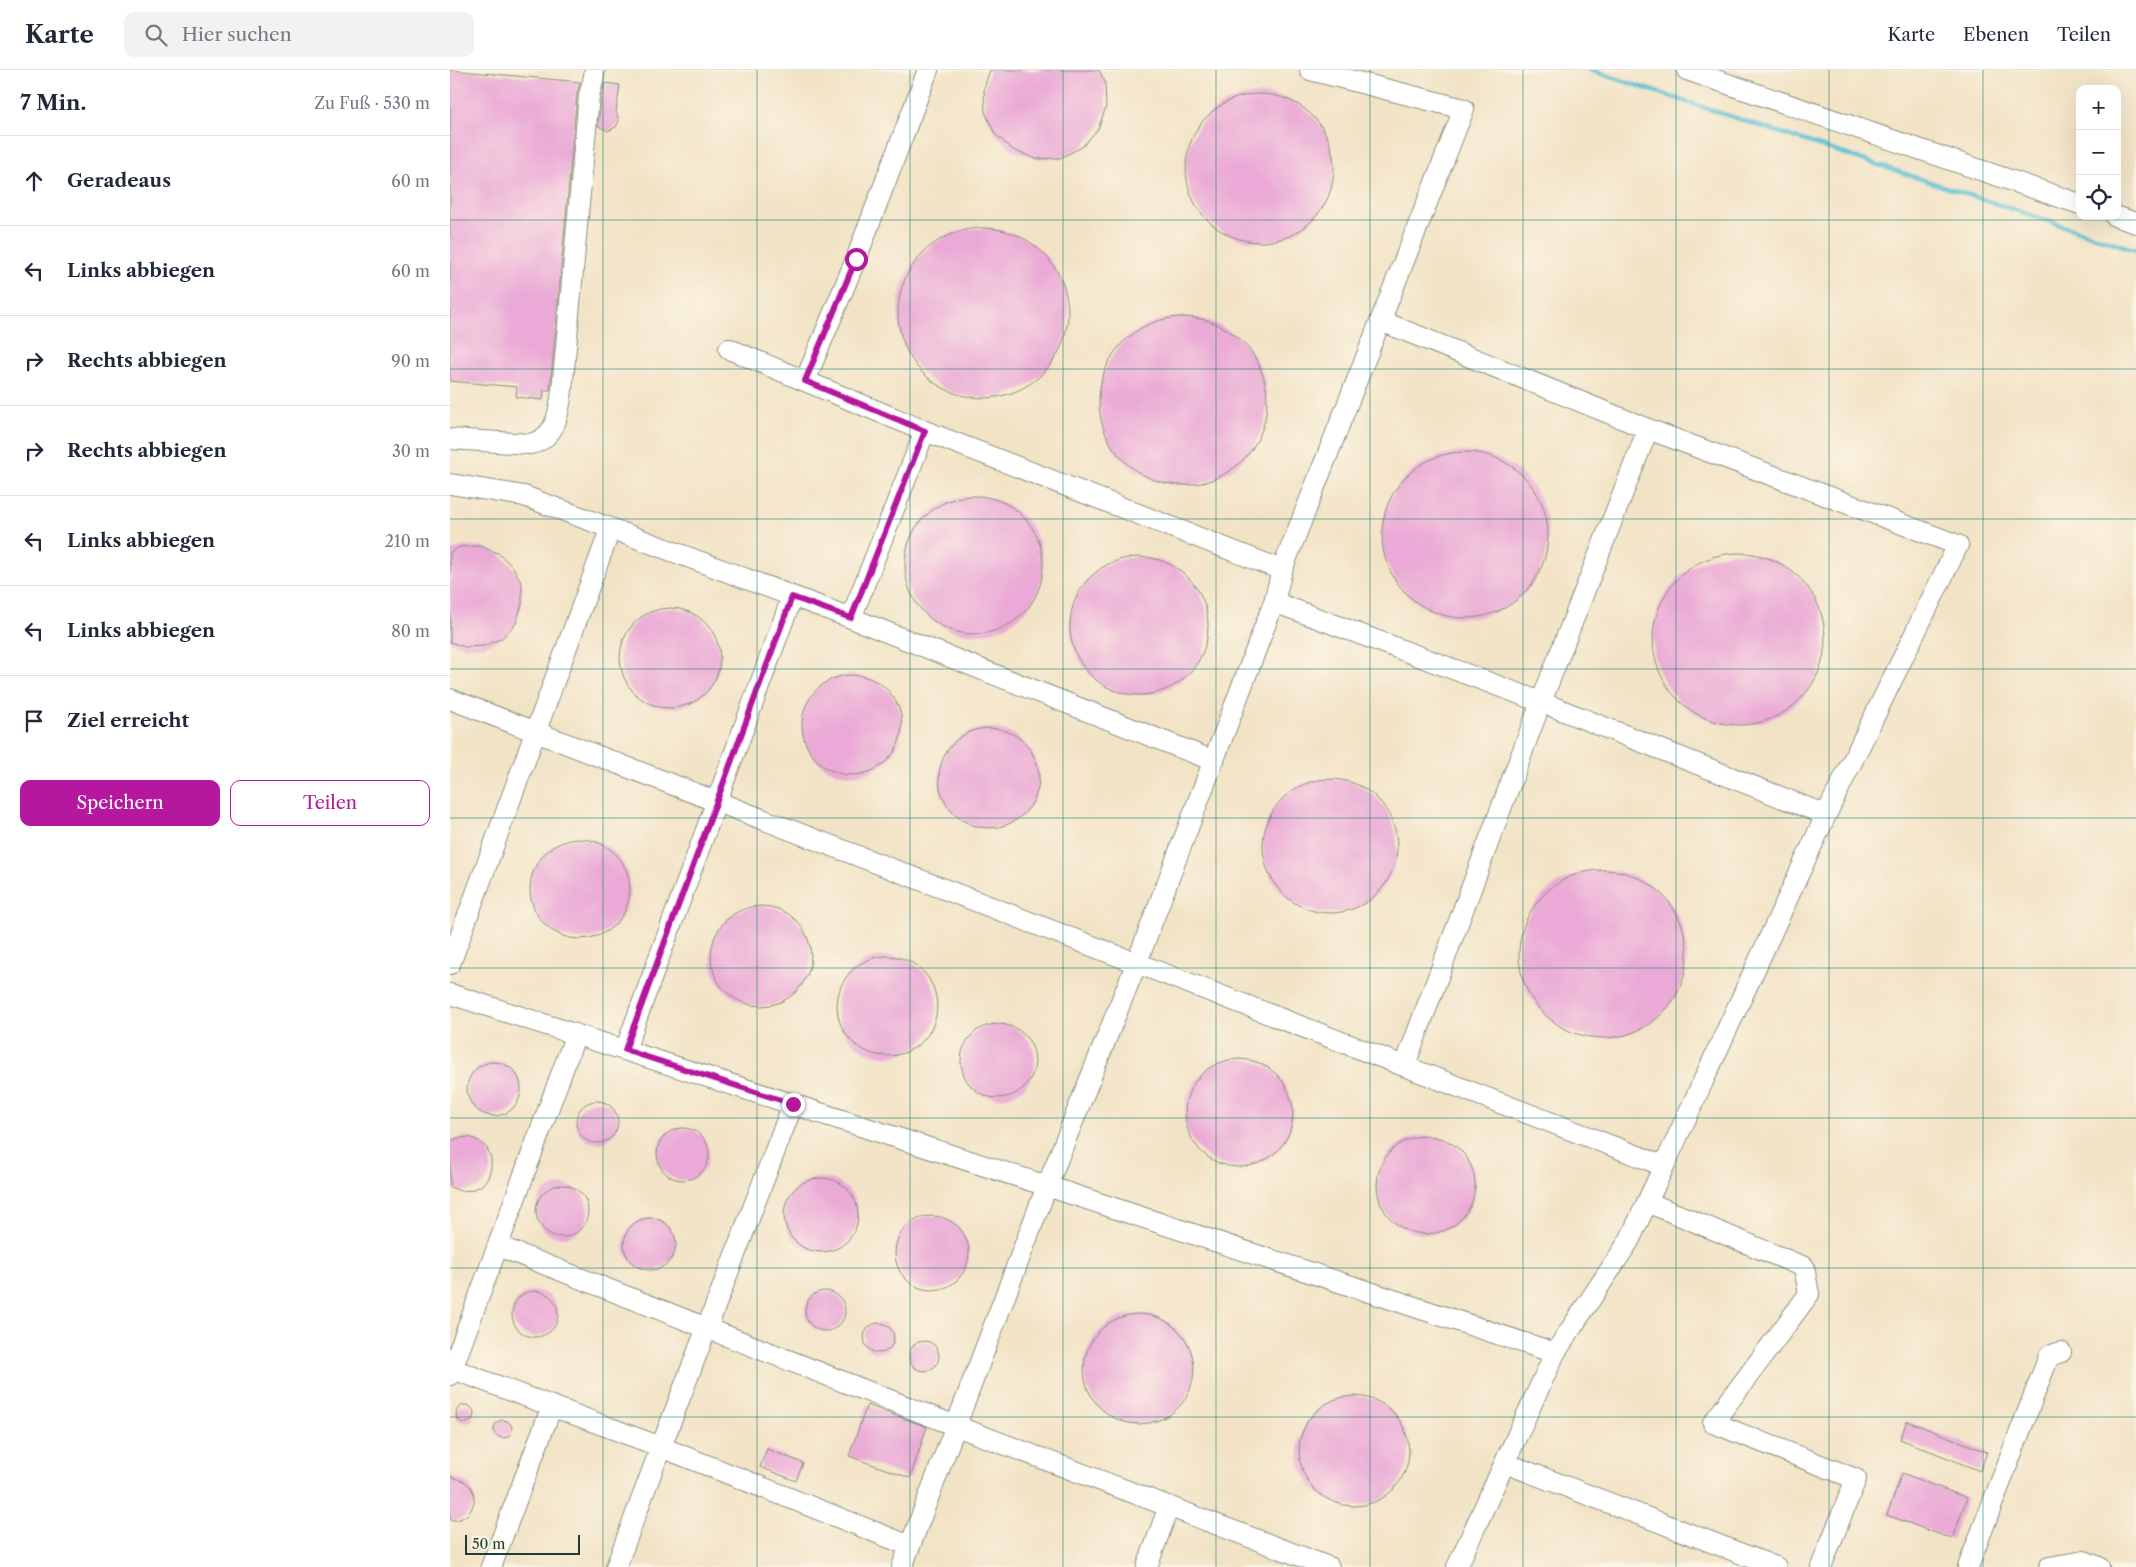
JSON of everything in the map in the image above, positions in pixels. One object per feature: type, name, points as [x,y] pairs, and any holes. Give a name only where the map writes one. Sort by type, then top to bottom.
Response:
[{"type":"lane","points":[[450,439],[530,444],[541,440],[553,427],[562,391],[589,95],[594,82],[594,70]]},
{"type":"lane","points":[[805,381],[856,259],[928,70]]},
{"type":"lane","points":[[902,1567],[1047,1186],[1138,962],[1274,602],[1282,570],[1464,110],[1310,70]]},
{"type":"lane","points":[[1687,70],[2076,203]]},
{"type":"lane","points":[[2121,218],[2136,223]]},
{"type":"lane","points":[[1381,321],[1648,429],[1958,545],[1826,815],[1629,1241],[1555,1353],[1457,1567]]},
{"type":"lane","points":[[729,349],[925,431],[1282,570]]},
{"type":"lane","points":[[1405,1065],[1541,702],[1648,429]]},
{"type":"lane","points":[[851,618],[925,431]]},
{"type":"lane","points":[[450,484],[524,496],[610,530],[851,618],[1214,761]]},
{"type":"lane","points":[[450,964],[610,530]]},
{"type":"lane","points":[[625,1050],[792,597]]},
{"type":"lane","points":[[1274,602],[1541,702],[1826,815]]},
{"type":"lane","points":[[450,699],[718,800],[1664,1166]]},
{"type":"lane","points":[[450,994],[1047,1186],[1555,1353]]},
{"type":"lane","points":[[576,1034],[451,1371],[661,1447],[910,1546]]},
{"type":"lane","points":[[616,1567],[793,1104]]},
{"type":"lane","points":[[1647,1202],[1804,1267],[1809,1294],[1713,1423],[1856,1480],[1821,1567]]},
{"type":"lane","points":[[498,1246],[706,1330],[1169,1506],[1306,1563],[1329,1567]]},
{"type":"lane","points":[[1968,1567],[2050,1356],[2061,1352]]},
{"type":"lane","points":[[491,1567],[552,1406]]},
{"type":"lane","points":[[1505,1463],[1776,1567]]},
{"type":"lane","points":[[1147,1567],[1169,1506]]},
{"type":"lane","points":[[2049,1567],[2084,1561],[2099,1567]]},
{"type":"building","points":[[450,70],[580,82],[577,94],[550,390],[544,390],[543,400],[516,397],[517,387],[450,381]]},
{"type":"building","points":[[990,70],[1099,70],[1105,82],[1106,107],[1098,129],[1082,147],[1060,158],[1036,159],[1013,150],[995,134],[985,112],[984,88]]},
{"type":"building","points":[[605,83],[620,85],[616,111],[619,121],[616,127],[608,131],[598,126],[601,97]]},
{"type":"building","points":[[1260,94],[1288,100],[1312,116],[1328,140],[1334,168],[1328,196],[1312,220],[1288,236],[1260,242],[1232,236],[1208,220],[1192,196],[1186,168],[1192,140],[1208,116],[1232,100]]},
{"type":"building","points":[[983,228],[1008,232],[1023,238],[1043,253],[1058,273],[1064,288],[1068,313],[1064,338],[1058,353],[1043,373],[1023,388],[1008,394],[983,398],[958,394],[943,388],[923,373],[908,353],[902,338],[898,313],[902,288],[908,273],[923,253],[943,238],[958,232]]},
{"type":"building","points":[[1191,317],[1208,320],[1223,326],[1243,341],[1258,361],[1264,376],[1267,401],[1264,426],[1258,441],[1243,461],[1223,476],[1208,482],[1175,485],[1158,482],[1143,476],[1118,455],[1108,441],[1102,426],[1099,393],[1102,376],[1108,361],[1129,336],[1143,326],[1158,320]]},
{"type":"building","points":[[1457,452],[1473,452],[1497,458],[1524,476],[1542,503],[1548,535],[1542,567],[1524,594],[1497,612],[1473,618],[1457,618],[1433,612],[1412,599],[1401,588],[1388,567],[1382,543],[1382,527],[1388,503],[1401,482],[1412,471],[1433,458]]},
{"type":"building","points":[[974,496],[988,497],[1001,501],[1013,507],[1023,516],[1032,526],[1038,538],[1042,551],[1042,579],[1038,592],[1032,604],[1023,614],[1013,623],[1001,629],[988,633],[974,634],[960,633],[947,629],[935,623],[925,614],[916,604],[910,592],[906,579],[905,565],[906,551],[910,538],[916,526],[925,516],[935,507],[947,501],[960,497]]},
{"type":"building","points":[[480,546],[498,553],[513,567],[522,584],[522,604],[516,623],[502,638],[484,646],[465,647],[450,642],[450,552],[460,547]]},
{"type":"building","points":[[1747,553],[1764,556],[1780,563],[1794,572],[1806,584],[1822,614],[1825,639],[1824,656],[1819,672],[1806,694],[1794,706],[1764,722],[1731,725],[1714,722],[1698,715],[1684,706],[1672,694],[1656,664],[1653,631],[1656,614],[1663,598],[1672,584],[1684,572],[1714,556]]},
{"type":"building","points":[[1139,557],[1165,563],[1188,577],[1202,600],[1208,626],[1202,652],[1188,675],[1165,689],[1139,695],[1113,689],[1090,675],[1076,652],[1070,626],[1076,600],[1090,577],[1113,563]]},
{"type":"building","points":[[670,608],[680,609],[698,616],[712,630],[719,648],[719,668],[712,686],[698,700],[680,707],[670,708],[660,707],[642,700],[628,686],[621,668],[620,658],[621,648],[628,630],[642,616],[660,609]]},
{"type":"building","points":[[852,675],[862,676],[880,683],[894,697],[901,715],[901,735],[894,753],[880,767],[862,774],[852,775],[842,774],[824,767],[810,753],[803,735],[802,725],[803,715],[810,697],[824,683],[842,676]]},
{"type":"building","points":[[989,728],[999,729],[1017,736],[1031,750],[1038,768],[1038,788],[1031,806],[1017,820],[999,827],[989,828],[979,827],[961,820],[947,806],[940,788],[939,778],[940,768],[947,750],[961,736],[979,729]]},
{"type":"building","points":[[1330,779],[1356,784],[1378,798],[1392,820],[1397,846],[1392,872],[1378,894],[1356,908],[1330,913],[1304,908],[1282,894],[1268,872],[1263,846],[1268,820],[1282,798],[1304,784]]},
{"type":"building","points":[[580,839],[590,840],[608,847],[622,861],[629,879],[629,899],[622,917],[608,931],[590,938],[580,939],[570,938],[552,931],[538,917],[531,899],[530,889],[531,879],[538,861],[552,847],[570,840]]},
{"type":"building","points":[[1603,870],[1627,874],[1642,880],[1656,889],[1668,901],[1677,915],[1683,930],[1687,954],[1683,978],[1677,993],[1668,1007],[1656,1019],[1642,1028],[1627,1034],[1603,1038],[1579,1034],[1564,1028],[1550,1019],[1538,1007],[1529,993],[1523,978],[1519,954],[1523,930],[1529,915],[1538,901],[1550,889],[1564,880],[1579,874]]},
{"type":"building","points":[[761,906],[771,907],[789,914],[803,928],[810,946],[810,966],[803,984],[789,998],[771,1005],[761,1006],[751,1005],[733,998],[719,984],[712,966],[711,956],[712,946],[719,928],[733,914],[751,907]]},
{"type":"building","points":[[887,956],[897,957],[915,964],[929,978],[936,996],[936,1016],[929,1034],[915,1048],[897,1055],[887,1056],[877,1055],[859,1048],[845,1034],[838,1016],[837,1006],[838,996],[845,978],[859,964],[877,957]]},
{"type":"building","points":[[991,1024],[1005,1024],[1019,1030],[1029,1040],[1035,1054],[1035,1068],[1029,1082],[1019,1092],[1005,1098],[991,1098],[977,1092],[967,1082],[961,1068],[961,1054],[967,1040],[977,1030]]},
{"type":"building","points":[[1239,1059],[1260,1063],[1277,1075],[1289,1092],[1293,1113],[1289,1134],[1277,1151],[1260,1163],[1239,1167],[1218,1163],[1201,1151],[1189,1134],[1185,1113],[1189,1092],[1201,1075],[1218,1063]]},
{"type":"building","points":[[494,1062],[504,1064],[513,1070],[519,1079],[521,1089],[519,1099],[513,1108],[504,1114],[494,1116],[484,1114],[475,1108],[469,1099],[467,1089],[469,1079],[475,1070],[484,1064]]},
{"type":"building","points":[[597,1101],[612,1107],[618,1122],[612,1137],[597,1143],[582,1137],[576,1122],[582,1107]]},
{"type":"building","points":[[678,1128],[688,1128],[698,1132],[705,1139],[709,1154],[705,1169],[698,1176],[688,1180],[678,1180],[668,1176],[661,1169],[657,1159],[657,1149],[661,1139],[668,1132]]},
{"type":"building","points":[[1426,1136],[1445,1140],[1461,1150],[1471,1166],[1475,1185],[1471,1204],[1461,1220],[1445,1230],[1426,1234],[1407,1230],[1391,1220],[1381,1204],[1377,1185],[1381,1166],[1391,1150],[1407,1140]]},
{"type":"building","points":[[469,1137],[479,1141],[487,1148],[491,1158],[491,1168],[488,1178],[481,1186],[461,1191],[450,1187],[450,1141]]},
{"type":"building","points":[[814,1178],[828,1178],[842,1184],[852,1194],[858,1208],[858,1222],[852,1236],[842,1246],[828,1252],[814,1252],[800,1246],[790,1236],[784,1222],[784,1208],[790,1194],[800,1184]]},
{"type":"building","points":[[557,1185],[567,1185],[577,1189],[584,1196],[588,1211],[584,1226],[577,1233],[567,1237],[557,1237],[547,1233],[540,1226],[536,1216],[536,1206],[540,1196],[547,1189]]},
{"type":"building","points":[[925,1216],[939,1216],[953,1222],[963,1232],[969,1246],[969,1260],[963,1274],[953,1284],[939,1290],[925,1290],[911,1284],[901,1274],[895,1260],[895,1246],[901,1232],[911,1222]]},
{"type":"building","points":[[645,1218],[655,1218],[665,1222],[672,1229],[676,1244],[672,1259],[665,1266],[655,1270],[645,1270],[635,1266],[628,1259],[624,1249],[624,1239],[628,1229],[635,1222]]},
{"type":"building","points":[[535,1291],[548,1295],[554,1301],[558,1314],[554,1327],[548,1333],[535,1337],[522,1333],[516,1327],[512,1314],[516,1301],[522,1295]]},
{"type":"building","points":[[829,1291],[836,1294],[842,1300],[845,1311],[844,1319],[836,1328],[829,1331],[821,1331],[814,1328],[806,1319],[805,1307],[808,1300],[817,1292]]},
{"type":"building","points":[[1139,1314],[1160,1318],[1178,1330],[1190,1348],[1194,1369],[1190,1390],[1178,1408],[1160,1420],[1139,1424],[1118,1420],[1100,1408],[1088,1390],[1084,1369],[1088,1348],[1100,1330],[1118,1318]]},
{"type":"building","points":[[879,1323],[890,1327],[894,1338],[890,1349],[879,1353],[868,1349],[864,1338],[868,1327]]},
{"type":"building","points":[[924,1341],[935,1345],[939,1356],[935,1367],[924,1371],[913,1367],[909,1356],[913,1345]]},
{"type":"building","points":[[1354,1396],[1375,1400],[1393,1412],[1405,1430],[1409,1451],[1405,1472],[1393,1490],[1375,1502],[1354,1506],[1333,1502],[1315,1490],[1303,1472],[1299,1451],[1303,1430],[1315,1412],[1333,1400]]},
{"type":"building","points":[[465,1405],[471,1408],[474,1414],[471,1420],[465,1423],[459,1420],[456,1414],[459,1408]]},
{"type":"building","points":[[867,1405],[927,1427],[910,1478],[849,1456]]},
{"type":"building","points":[[503,1420],[509,1423],[512,1429],[509,1435],[503,1438],[497,1435],[494,1429],[497,1423]]},
{"type":"building","points":[[1907,1421],[1987,1452],[1980,1471],[1900,1439]]},
{"type":"building","points":[[767,1449],[803,1463],[796,1481],[760,1467]]},
{"type":"building","points":[[1902,1473],[1967,1498],[1952,1539],[1887,1515]]},
{"type":"building","points":[[450,1476],[464,1481],[470,1486],[474,1494],[471,1510],[466,1516],[458,1520],[450,1520]]},
{"type":"waterway","points":[[1590,70],[2136,250]]},
{"type":"route","points":[[793,1104],[625,1050],[792,597],[851,618],[925,431],[805,381],[856,259]]}]
